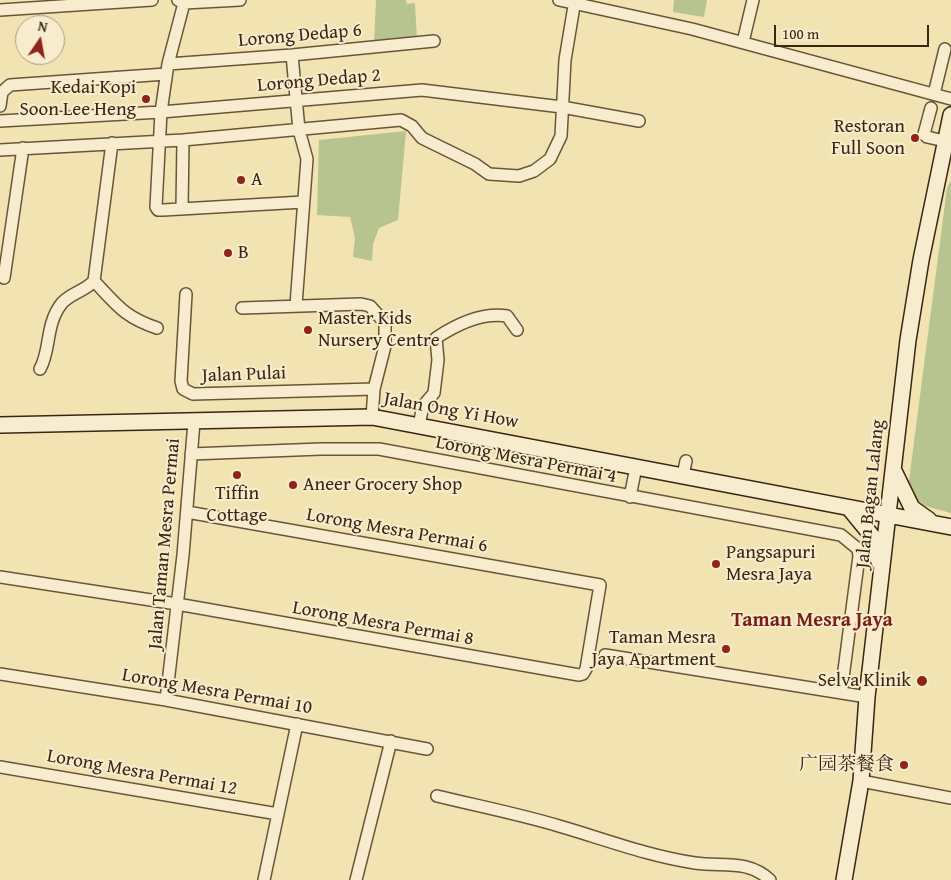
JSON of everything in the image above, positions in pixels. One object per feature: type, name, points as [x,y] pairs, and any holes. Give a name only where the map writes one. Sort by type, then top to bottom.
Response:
[{"type":"main road","name":"Jalan Bagan Lalang","points":[[844,880],[861,781],[867,697],[908,340],[950,119]]},
{"type":"main road","name":"Jalan Ong Yi How","points":[[0,425],[372,418],[419,425],[636,467],[684,468],[849,508],[944,525]]},
{"type":"main road","points":[[893,470],[912,508],[944,525]]},
{"type":"main road","points":[[849,508],[872,536],[878,552],[881,579]]},
{"type":"street","points":[[0,10],[152,0]]},
{"type":"street","points":[[240,0],[181,2],[167,69],[161,112],[156,207],[158,210],[303,202]]},
{"type":"street","points":[[559,0],[575,1],[743,42],[951,99]]},
{"type":"street","points":[[743,42],[754,0]]},
{"type":"street","points":[[0,150],[183,140],[400,120],[412,126],[422,138],[476,164],[489,174],[519,176],[534,171],[550,159],[561,136],[565,60],[575,1]]},
{"type":"street","name":"Lorong Dedap 6","points":[[0,106],[2,92],[10,85],[434,41]]},
{"type":"street","points":[[934,94],[947,64],[945,49]]},
{"type":"street","points":[[292,55],[298,130],[307,159],[296,305]]},
{"type":"street","name":"Lorong Dedap 2","points":[[0,121],[161,112],[422,90],[562,108],[639,121]]},
{"type":"street","points":[[945,141],[927,137],[924,134],[929,113],[950,119]]},
{"type":"street","points":[[182,209],[183,140]]},
{"type":"street","points":[[40,369],[44,362],[50,327],[62,303],[94,281],[112,143]]},
{"type":"street","points":[[4,278],[23,148]]},
{"type":"street","points":[[94,281],[123,313],[138,322],[157,328]]},
{"type":"street","name":"Jalan Pulai","points":[[186,294],[181,381],[183,390],[193,394],[374,389]]},
{"type":"street","points":[[242,308],[296,305],[361,304],[370,306],[385,322],[385,346],[374,389],[372,418]]},
{"type":"street","points":[[419,425],[423,406],[434,393],[438,360],[436,338],[450,329],[480,317],[496,314],[507,316],[517,330]]},
{"type":"street","name":"Jalan Taman Mesra Permai","points":[[166,700],[187,512],[194,422]]},
{"type":"street","name":"Lorong Mesra Permai 4","points":[[191,454],[321,449],[378,449],[841,535],[850,540],[858,549],[859,556],[841,693]]},
{"type":"street","points":[[630,497],[636,467]]},
{"type":"street","name":"Lorong Mesra Permai 6","points":[[187,512],[600,585],[583,674]]},
{"type":"street","name":"Lorong Mesra Permai 8","points":[[0,576],[177,604],[457,655],[579,675],[583,674]]},
{"type":"street","points":[[605,656],[867,697]]},
{"type":"street","name":"Lorong Mesra Permai 10","points":[[0,674],[166,700],[427,749]]},
{"type":"street","points":[[264,880],[297,724]]},
{"type":"street","points":[[356,880],[390,741]]},
{"type":"street","name":"Lorong Mesra Permai 12","points":[[0,767],[278,814]]},
{"type":"street","points":[[861,781],[951,798]]},
{"type":"street","points":[[437,796],[561,826],[624,848],[696,863],[745,866],[762,872],[770,880]]},
{"type":"green space","points":[[376,0],[406,0],[407,4],[415,3],[417,40],[374,44]]},
{"type":"green space","points":[[674,0],[707,0],[704,17],[673,12]]},
{"type":"green space","points":[[406,131],[398,220],[379,228],[373,244],[372,261],[353,257],[355,238],[350,217],[317,215],[319,140]]},
{"type":"green space","points":[[951,180],[951,513],[918,504],[908,488],[947,188]]},
{"type":"place","name":"Kedai Kopi Soon Lee Heng","points":[[146,99]]},
{"type":"place","name":"Restoran Full Soon","points":[[915,138]]},
{"type":"place","name":"A","points":[[241,180]]},
{"type":"place","name":"B","points":[[228,253]]},
{"type":"place","name":"Master Kids Nursery Centre","points":[[308,330]]},
{"type":"place","name":"Tiffin Cottage","points":[[237,475]]},
{"type":"place","name":"Aneer Grocery Shop","points":[[293,485]]},
{"type":"place","name":"Pangsapuri Mesra Jaya","points":[[716,564]]},
{"type":"place","name":"Taman Mesra Jaya Apartment","points":[[726,649]]},
{"type":"place","name":"Selva Klinik","points":[[922,681]]},
{"type":"place","name":"广园茶餐食","points":[[904,765]]},
{"type":"district","name":"Taman Mesra Jaya","points":[[812,621]]}]
